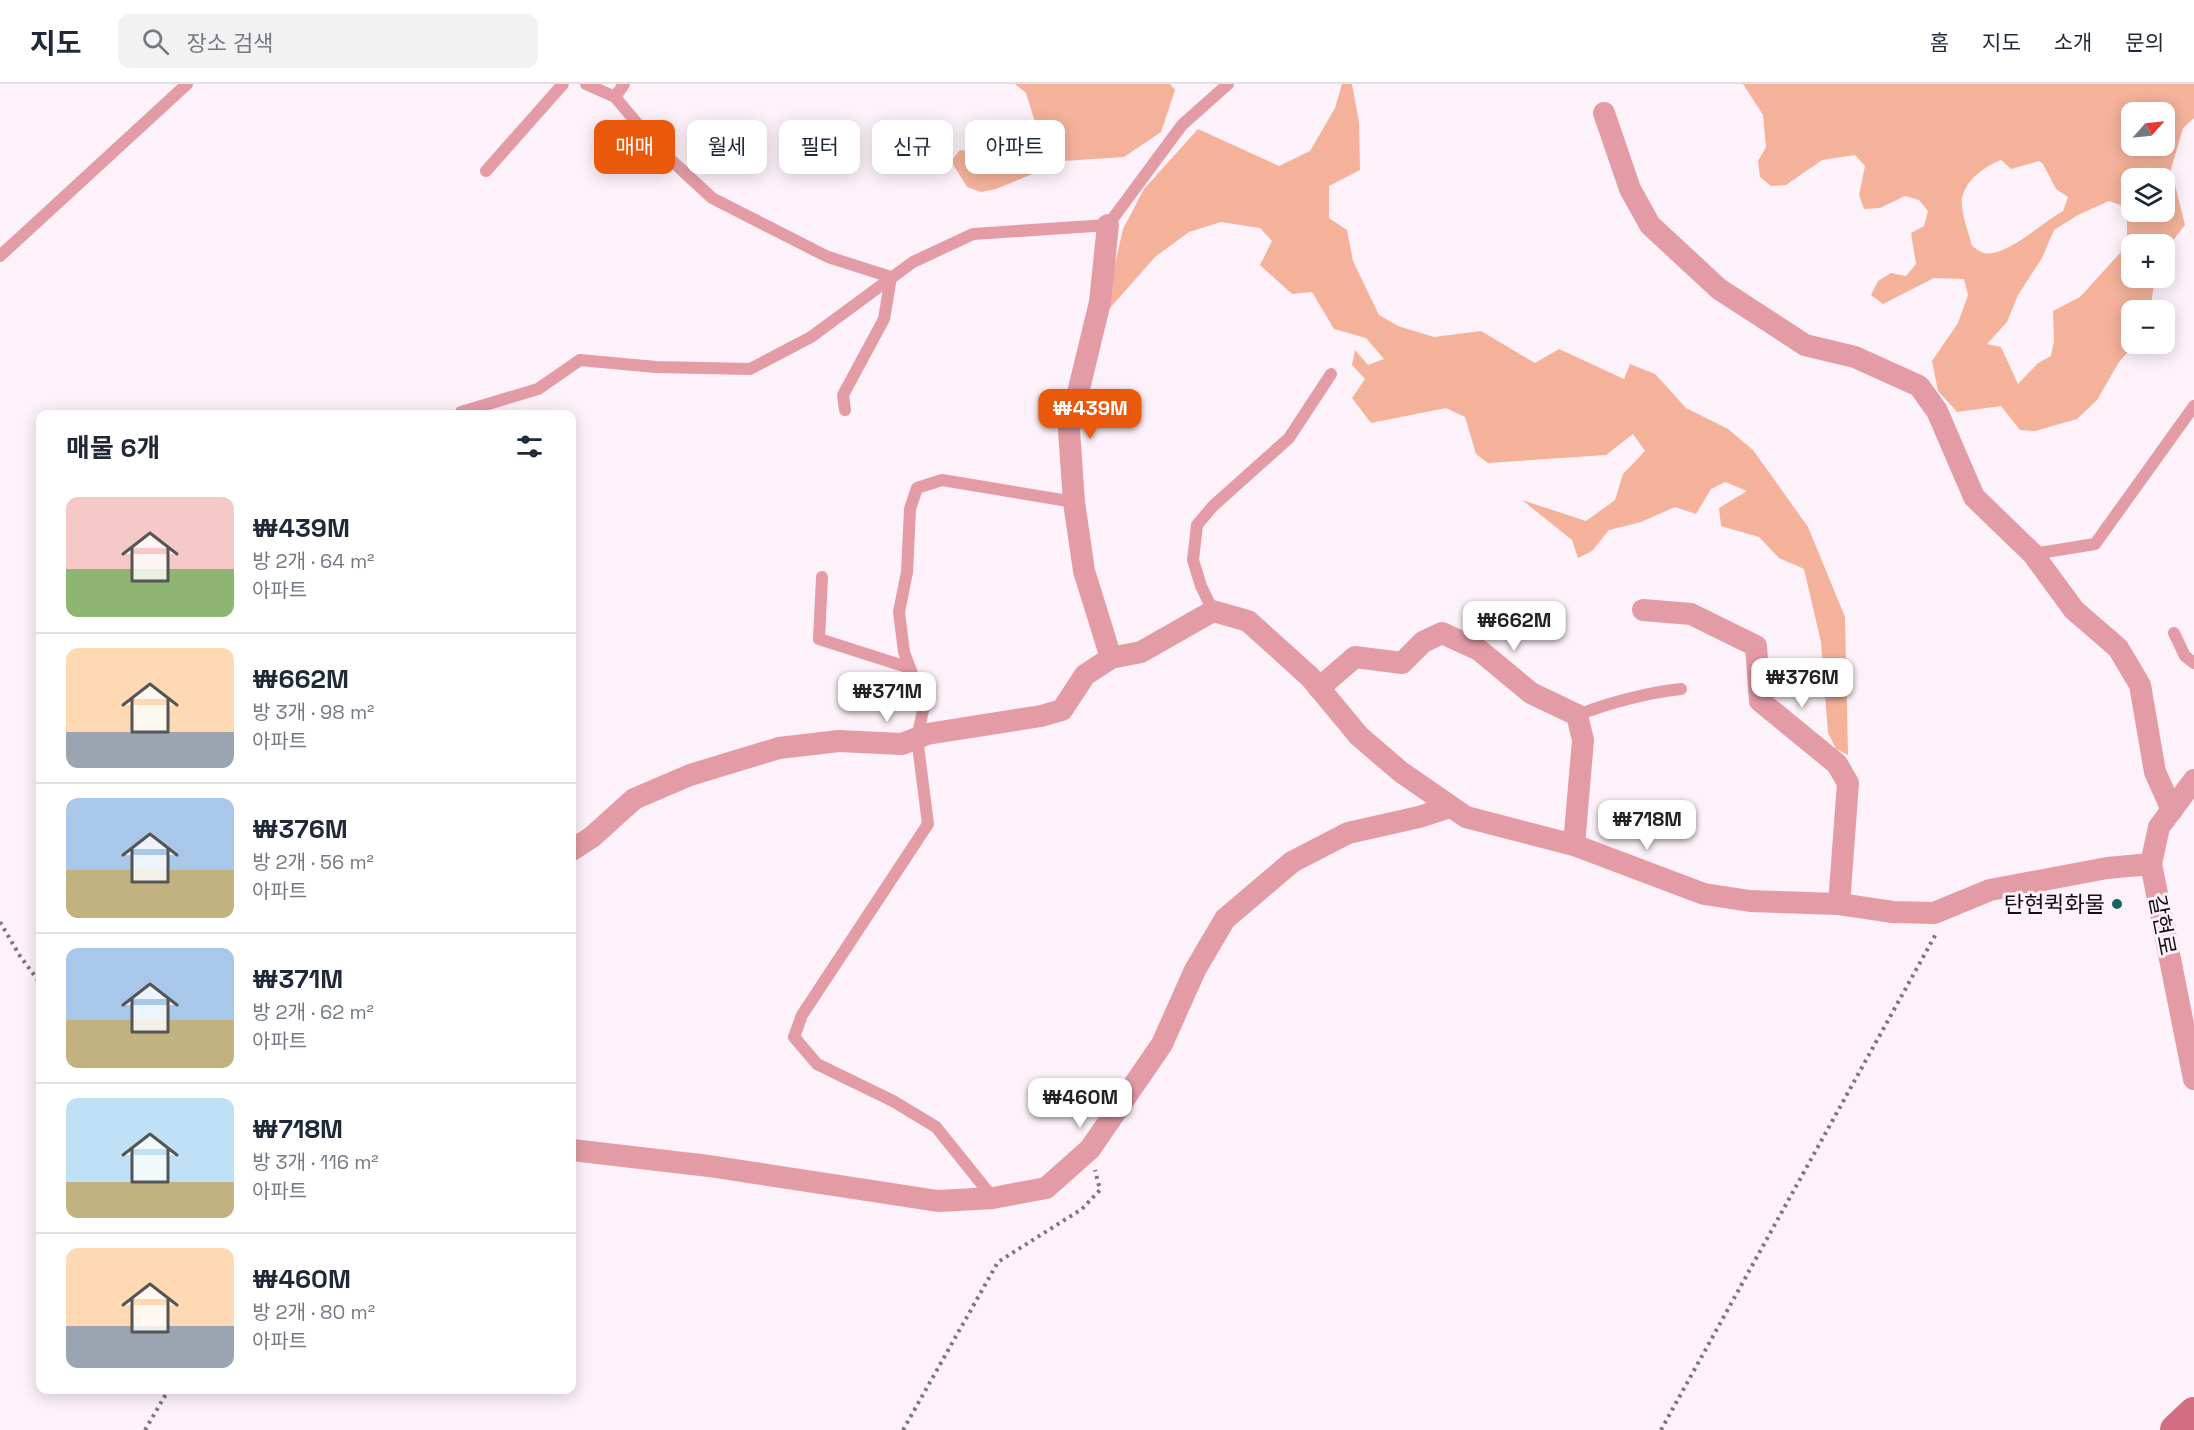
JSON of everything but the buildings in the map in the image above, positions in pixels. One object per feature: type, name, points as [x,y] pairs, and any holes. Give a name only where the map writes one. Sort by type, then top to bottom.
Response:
[{"type":"main road","points":[[2176,1430],[2194,1413]]},
{"type":"street","points":[[1604,113],[1630,189],[1650,225],[1719,290],[1805,345],[1855,357],[1919,386],[1937,411],[1974,497],[2033,554],[2074,610],[2118,648],[2140,685],[2156,772],[2172,810]]},
{"type":"street","points":[[1108,225],[1100,302],[1070,430],[1074,502],[1084,571],[1111,658]]},
{"type":"street","points":[[1643,610],[1691,614],[1756,646],[1760,701],[1837,764],[1848,783],[1839,904]]},
{"type":"street","points":[[576,847],[634,799],[690,775],[779,748],[839,741],[902,744],[927,734],[1041,716],[1062,710],[1085,675],[1111,658],[1141,652],[1213,611],[1248,621],[1310,677],[1359,736],[1401,772],[1466,818],[1574,845],[1704,894],[1750,901],[1839,904],[1893,912],[1934,913],[1990,890],[2107,867],[2151,864]]},
{"type":"street","points":[[1318,688],[1355,657],[1402,663],[1424,642],[1442,633],[1479,650],[1532,693],[1577,715],[1583,740],[1574,845]]},
{"type":"street","name":"갈현로","points":[[2194,780],[2159,827],[2151,864],[2194,1079]]},
{"type":"street","points":[[576,1150],[709,1166],[938,1201],[993,1198],[1046,1188],[1090,1149],[1162,1044],[1195,970],[1225,919],[1292,862],[1348,833],[1419,817],[1450,807]]},
{"type":"lane","points":[[0,256],[187,84]]},
{"type":"lane","points":[[486,171],[563,84]]},
{"type":"lane","points":[[586,84],[615,98],[657,147],[712,198],[828,257],[891,278]]},
{"type":"lane","points":[[615,98],[624,84]]},
{"type":"lane","points":[[468,410],[538,389],[580,360],[656,367],[750,369],[810,337],[913,262],[973,234],[1108,225],[1182,125],[1228,84]]},
{"type":"lane","points":[[845,410],[843,394],[884,319],[891,278]]},
{"type":"lane","points":[[1213,611],[1201,586],[1193,560],[1197,525],[1213,506],[1289,438],[1331,374]]},
{"type":"lane","points":[[2033,554],[2094,544],[2194,406]]},
{"type":"lane","points":[[993,1198],[936,1127],[893,1101],[817,1064],[794,1037],[802,1015],[928,824],[917,738],[924,706],[903,652],[899,612],[907,572],[910,509],[917,488],[942,480],[1074,502]]},
{"type":"lane","points":[[822,577],[819,639],[910,668]]},
{"type":"lane","points":[[2174,633],[2185,656],[2194,663]]},
{"type":"lane","points":[[1577,715],[1650,692],[1681,689]]},
{"type":"path","points":[[1661,1430],[1953,905]]},
{"type":"path","points":[[0,922],[36,978]]},
{"type":"path","points":[[903,1430],[998,1262],[1082,1209],[1100,1190],[1090,1149]]},
{"type":"path","points":[[145,1430],[166,1394]]},
{"type":"shaded area","points":[[1015,84],[1170,84],[1175,90],[1161,132],[1124,157],[1065,161],[1065,120],[1034,120],[1026,93]]},
{"type":"shaded area","points":[[1342,84],[1352,84],[1359,122],[1360,170],[1329,186],[1329,218],[1347,230],[1353,261],[1379,315],[1398,326],[1434,337],[1481,331],[1535,363],[1559,349],[1624,379],[1630,364],[1655,374],[1686,408],[1728,429],[1753,450],[1808,527],[1845,617],[1848,755],[1836,749],[1828,733],[1821,642],[1804,569],[1779,558],[1759,537],[1721,526],[1719,508],[1747,491],[1725,482],[1711,489],[1696,514],[1675,507],[1641,522],[1609,530],[1592,551],[1578,558],[1572,540],[1522,500],[1586,521],[1615,500],[1623,474],[1645,451],[1633,434],[1606,455],[1488,463],[1476,454],[1465,417],[1446,408],[1371,423],[1352,398],[1365,379],[1352,365],[1355,350],[1368,365],[1384,359],[1366,338],[1334,329],[1312,292],[1292,294],[1260,265],[1272,241],[1260,228],[1221,222],[1189,232],[1155,257],[1103,316],[1123,229],[1144,189],[1198,129],[1279,166],[1310,151],[1335,108]]},
{"type":"shaded area","points":[[1743,84],[2194,84],[2194,118],[2183,128],[2175,155],[2175,102],[2121,102],[2121,156],[2175,156],[2171,168],[2121,168],[2121,205],[2109,201],[2078,215],[2054,230],[2042,258],[2018,295],[2007,322],[1987,344],[2001,347],[2018,384],[2038,363],[2051,356],[2054,341],[2053,311],[2080,297],[2121,252],[2121,288],[2153,288],[2152,300],[2121,300],[2121,354],[2126,354],[2097,400],[2077,419],[2035,431],[2020,430],[2001,406],[1957,412],[1938,391],[1932,361],[1958,323],[1968,295],[1964,279],[1934,278],[1883,304],[1871,295],[1878,281],[1891,273],[1906,276],[1916,264],[1911,233],[1924,226],[1928,211],[1919,200],[1905,196],[1880,208],[1864,209],[1859,195],[1865,166],[1855,155],[1822,160],[1786,185],[1771,186],[1760,177],[1758,161],[1766,147],[1763,115]],"holes":[[[2001,160],[2011,169],[2039,161],[2043,164],[2056,189],[2068,197],[2063,211],[2025,238],[2003,250],[1984,253],[1972,246],[1963,216],[1962,199],[1971,180],[1982,170]]]},
{"type":"shaded area","points":[[960,150],[965,151],[965,174],[1032,174],[996,189],[981,192],[967,187],[953,164],[953,159]]},
{"type":"shaded area","points":[[2175,185],[2185,225],[2175,238],[2175,234],[2127,234],[2127,222],[2175,222]]},
{"type":"place","name":"탄현퀵화물","points":[[2117,904]]}]
